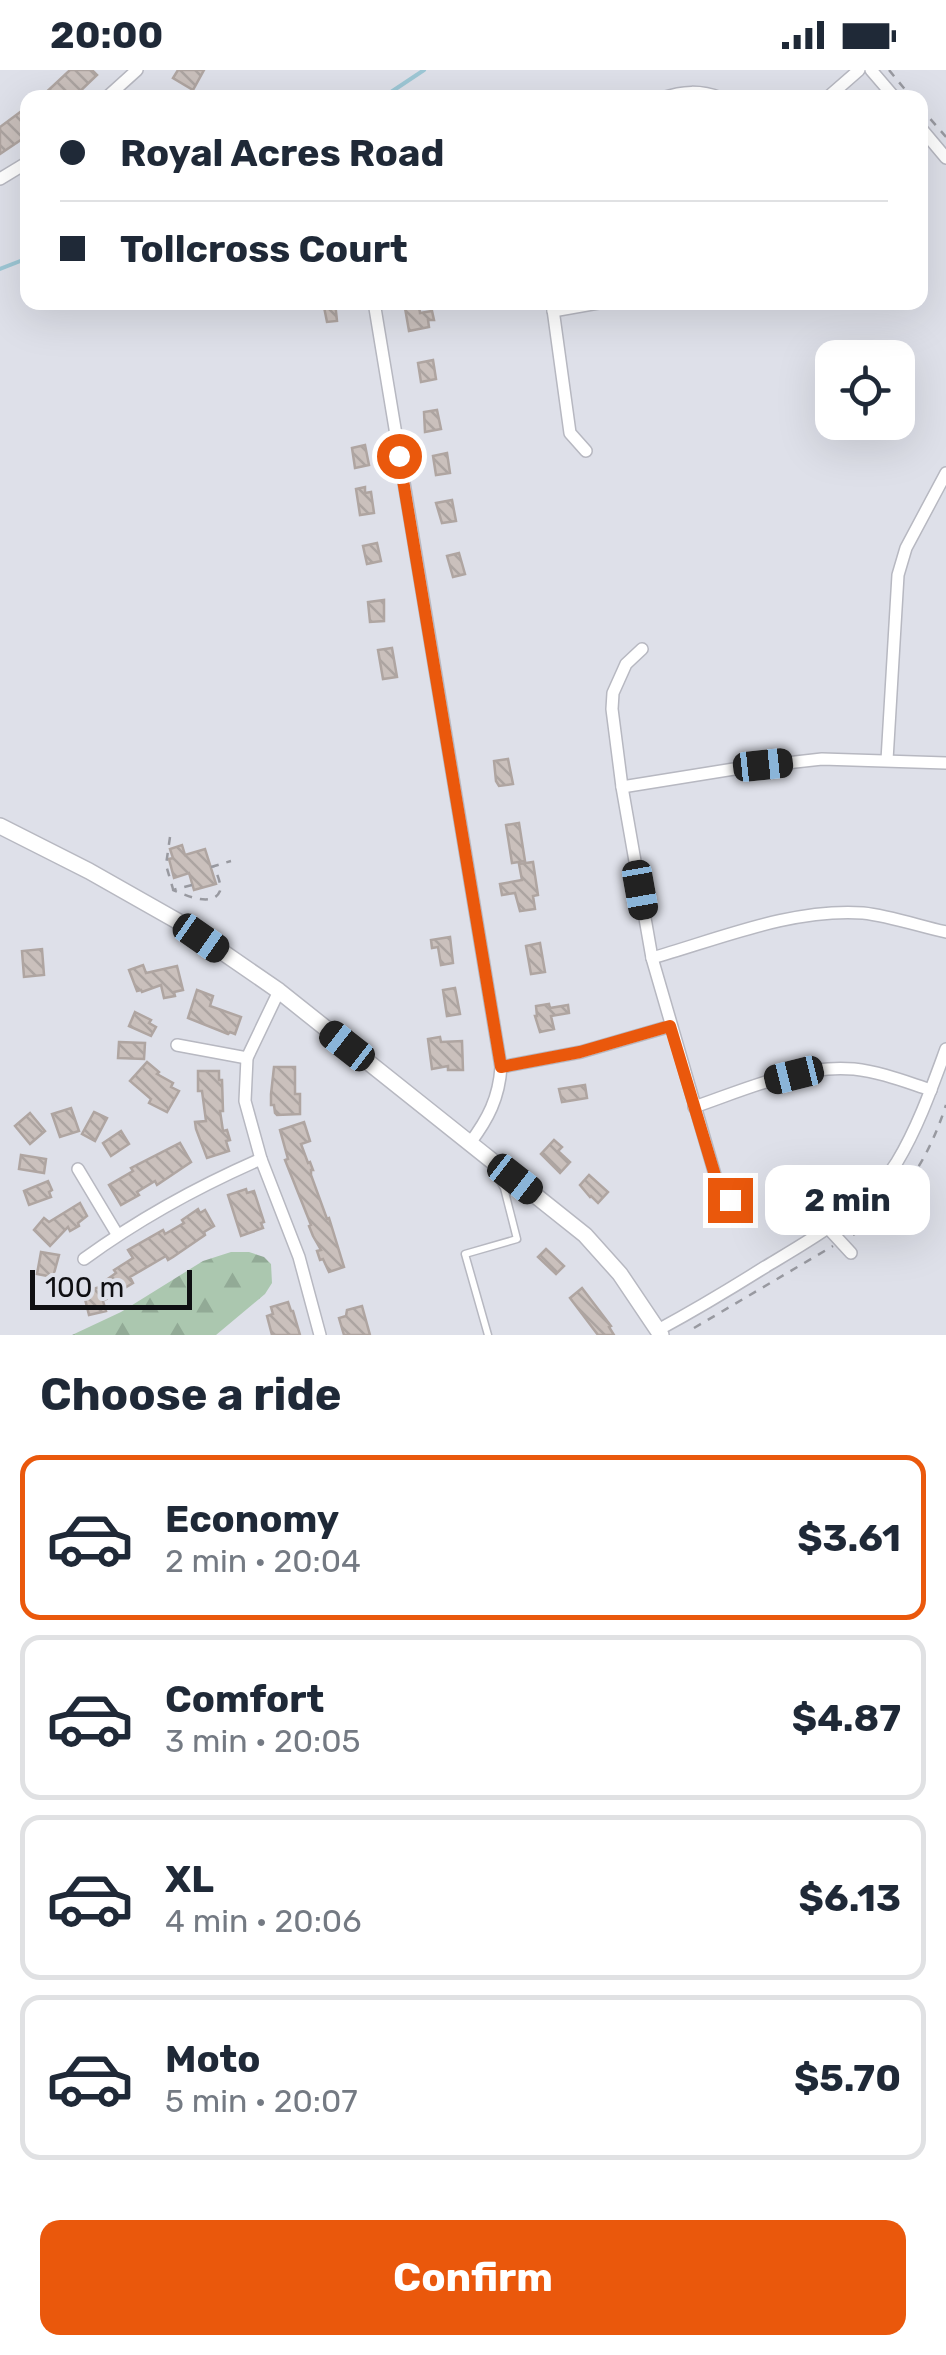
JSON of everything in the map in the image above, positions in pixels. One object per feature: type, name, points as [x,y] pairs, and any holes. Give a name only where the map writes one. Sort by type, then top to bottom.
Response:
[{"type":"street","points":[[115,90],[137,70]]},
{"type":"street","points":[[836,90],[858,70]]},
{"type":"street","points":[[871,70],[888,90]]},
{"type":"street","points":[[928,137],[946,158]]},
{"type":"street","points":[[375,310],[501,1067],[494,1106],[470,1143]]},
{"type":"street","points":[[552,310],[570,433],[586,451]]},
{"type":"street","points":[[888,760],[898,575],[906,548],[946,473]]},
{"type":"street","points":[[642,649],[626,664],[613,693],[612,709],[652,958],[720,1192],[739,1204]]},
{"type":"street","points":[[622,786],[822,758],[946,763]]},
{"type":"street","points":[[0,826],[179,922],[279,992],[585,1235],[620,1274],[660,1332],[828,1228],[870,1193],[895,1165],[923,1112],[946,1049]]},
{"type":"street","points":[[652,958],[811,915],[866,914],[946,932]]},
{"type":"street","points":[[279,992],[247,1058],[245,1101],[261,1159],[299,1258],[320,1335]]},
{"type":"street","points":[[501,1067],[580,1052],[670,1026]]},
{"type":"street","points":[[176,1045],[247,1058]]},
{"type":"street","points":[[694,1107],[772,1080],[815,1070],[863,1070],[931,1090]]},
{"type":"street","points":[[84,1259],[117,1234],[219,1177],[261,1159]]},
{"type":"street","points":[[78,1169],[117,1234]]},
{"type":"street","points":[[828,1228],[850,1253]]},
{"type":"lane","points":[[485,1156],[504,1188],[517,1239],[465,1254],[488,1335]]},
{"type":"path","points":[[889,70],[905,90]]},
{"type":"path","points":[[928,116],[946,137]]},
{"type":"path","points":[[170,837],[166,864],[174,890]]},
{"type":"path","points":[[174,890],[203,900],[215,896],[220,886],[212,866],[231,861]]},
{"type":"path","points":[[174,890],[192,885]]},
{"type":"path","points":[[856,1234],[886,1210],[915,1174],[931,1147],[946,1106]]},
{"type":"path","points":[[694,1328],[833,1246]]},
{"type":"green space","points":[[231,1252],[264,1257],[271,1264],[272,1283],[265,1294],[216,1335],[72,1335],[121,1312],[203,1261]]},
{"type":"building","points":[[70,70],[92,70],[97,75],[81,90],[49,90]]},
{"type":"building","points":[[178,70],[204,70],[193,90],[173,78]]},
{"type":"building","points":[[20,112],[20,140],[0,154],[0,127]]},
{"type":"building","points":[[325,310],[336,310],[337,321],[327,322]]},
{"type":"building","points":[[405,310],[432,311],[434,320],[428,320],[429,327],[409,331]]},
{"type":"building","points":[[433,360],[436,379],[421,382],[418,363]]},
{"type":"building","points":[[437,410],[441,429],[425,432],[424,412]]},
{"type":"building","points":[[365,445],[369,465],[355,468],[352,448]]},
{"type":"building","points":[[447,453],[450,473],[436,475],[433,456]]},
{"type":"building","points":[[365,487],[365,493],[371,492],[374,513],[360,515],[356,489]]},
{"type":"building","points":[[452,500],[456,521],[442,523],[436,503]]},
{"type":"building","points":[[377,543],[381,561],[367,564],[363,546]]},
{"type":"building","points":[[459,553],[465,574],[453,577],[447,556]]},
{"type":"building","points":[[384,600],[384,621],[370,622],[368,602]]},
{"type":"building","points":[[392,648],[397,677],[383,679],[378,650]]},
{"type":"building","points":[[508,759],[513,784],[499,786],[494,761]]},
{"type":"building","points":[[519,823],[525,861],[512,863],[506,825]]},
{"type":"building","points":[[182,845],[185,855],[205,849],[216,884],[194,890],[189,873],[174,878],[170,849]]},
{"type":"building","points":[[533,862],[538,895],[533,896],[535,909],[520,911],[515,893],[502,895],[500,884],[522,880],[519,864]]},
{"type":"building","points":[[450,937],[453,963],[441,965],[438,947],[432,948],[431,940]]},
{"type":"building","points":[[540,943],[545,972],[531,974],[526,946]]},
{"type":"building","points":[[42,949],[44,975],[24,977],[22,951]]},
{"type":"building","points":[[143,965],[146,973],[177,966],[183,990],[164,998],[161,985],[137,991],[129,970]]},
{"type":"building","points":[[455,988],[460,1014],[447,1016],[443,990]]},
{"type":"building","points":[[197,990],[213,996],[210,1006],[241,1017],[235,1034],[188,1018]]},
{"type":"building","points":[[549,1004],[550,1008],[568,1005],[569,1013],[551,1016],[554,1029],[540,1032],[536,1006]]},
{"type":"building","points":[[135,1012],[156,1027],[151,1036],[129,1026]]},
{"type":"building","points":[[440,1037],[441,1042],[462,1041],[463,1070],[448,1070],[448,1066],[432,1069],[428,1039]]},
{"type":"building","points":[[119,1042],[145,1043],[144,1059],[118,1058]]},
{"type":"building","points":[[147,1062],[179,1091],[167,1112],[149,1103],[151,1099],[130,1081]]},
{"type":"building","points":[[274,1067],[295,1067],[300,1114],[275,1113],[271,1105]]},
{"type":"building","points":[[198,1071],[219,1071],[223,1131],[227,1130],[230,1140],[226,1141],[229,1151],[207,1158],[195,1122],[206,1121],[202,1091],[198,1091]]},
{"type":"building","points":[[585,1085],[587,1098],[562,1102],[559,1089]]},
{"type":"building","points":[[71,1108],[79,1131],[60,1137],[52,1114]]},
{"type":"building","points":[[94,1112],[107,1118],[95,1141],[82,1134]]},
{"type":"building","points":[[30,1113],[45,1131],[30,1144],[15,1126]]},
{"type":"building","points":[[304,1122],[310,1141],[301,1144],[344,1267],[329,1272],[320,1260],[317,1251],[321,1250],[285,1160],[288,1159],[280,1130]]},
{"type":"building","points":[[121,1131],[129,1144],[111,1156],[103,1143]]},
{"type":"building","points":[[554,1140],[562,1147],[558,1151],[570,1162],[560,1173],[541,1154]]},
{"type":"building","points":[[180,1143],[191,1162],[121,1205],[109,1185],[133,1171],[131,1168]]},
{"type":"building","points":[[21,1155],[46,1159],[44,1173],[19,1169]]},
{"type":"building","points":[[589,1175],[608,1192],[598,1203],[580,1185]]},
{"type":"building","points":[[48,1181],[51,1197],[29,1205],[24,1191]]},
{"type":"building","points":[[246,1189],[247,1193],[254,1191],[264,1222],[263,1228],[241,1236],[228,1195]]},
{"type":"building","points":[[80,1203],[87,1216],[79,1226],[70,1231],[68,1227],[50,1246],[34,1230],[44,1218],[49,1222]]},
{"type":"building","points":[[198,1209],[200,1213],[205,1210],[214,1226],[205,1235],[168,1260],[166,1256],[130,1277],[133,1283],[103,1301],[106,1311],[89,1315],[84,1295],[107,1285],[105,1281],[116,1273],[114,1270],[133,1258],[128,1250],[184,1223],[182,1220]]},
{"type":"building","points":[[546,1249],[564,1266],[556,1274],[538,1257]]},
{"type":"building","points":[[41,1252],[59,1255],[53,1277],[37,1274]]},
{"type":"building","points":[[582,1288],[614,1335],[598,1335],[570,1298]]},
{"type":"building","points":[[288,1302],[300,1335],[272,1335],[267,1316],[273,1314],[271,1307]]},
{"type":"building","points":[[362,1306],[370,1335],[344,1335],[339,1318],[346,1316],[347,1310]]},
{"type":"waterway","points":[[394,90],[424,70]]},
{"type":"waterway","points":[[0,269],[20,261]]},
{"type":"route","points":[[399,456],[501,1067],[580,1052],[670,1026],[720,1192],[730,1200]]}]
